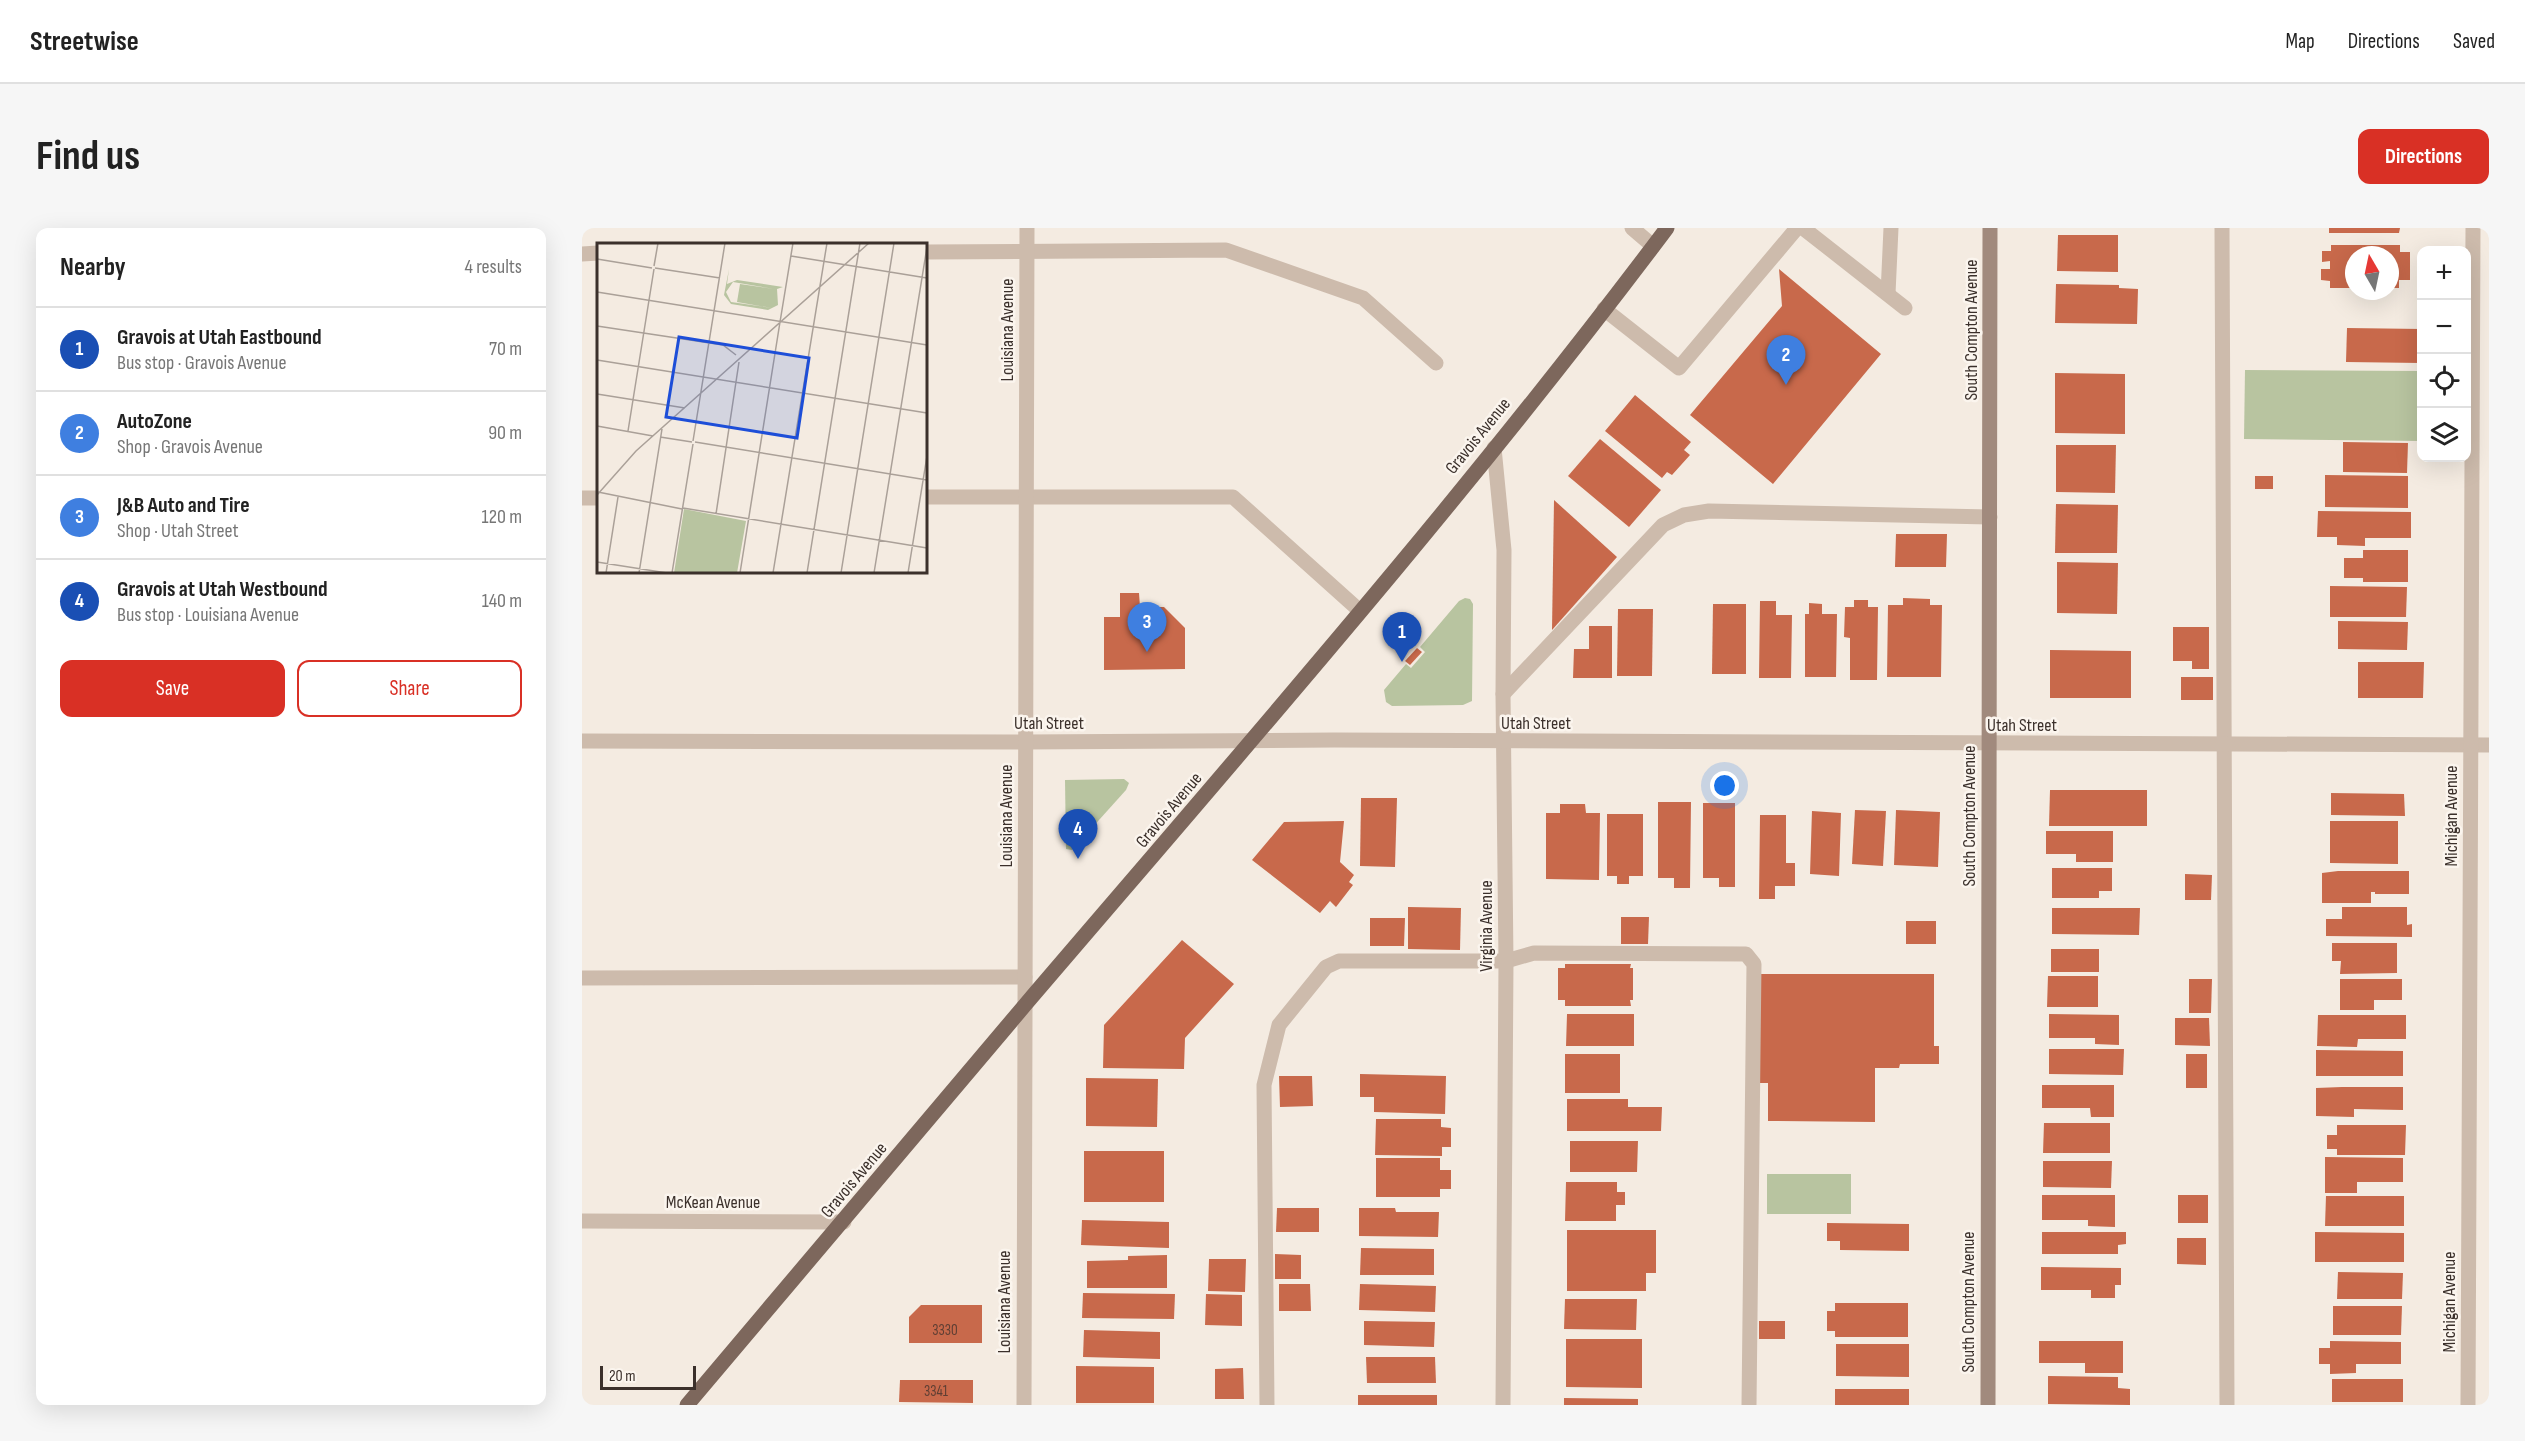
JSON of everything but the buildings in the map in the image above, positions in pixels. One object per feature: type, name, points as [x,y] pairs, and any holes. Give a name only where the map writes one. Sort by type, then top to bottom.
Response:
[{"type":"main road","name":"Gravois Avenue","points":[[687,1405],[844,1222],[1025,1005],[1253,741],[1494,448],[1666,228]]},
{"type":"street","name":"Louisiana Avenue","points":[[1024,1405],[1027,228]]},
{"type":"street","points":[[1632,228],[1653,246]]},
{"type":"street","points":[[1604,309],[1679,368],[1797,228]]},
{"type":"street","points":[[1803,228],[1905,308]]},
{"type":"street","points":[[1888,294],[1890,228]]},
{"type":"street","name":"South Compton Avenue","points":[[1988,1405],[1990,228]]},
{"type":"street","points":[[2222,228],[2227,1405]]},
{"type":"street","name":"Michigan Avenue","points":[[2468,1405],[2473,228]]},
{"type":"street","points":[[927,252],[1226,250],[1363,298],[1436,363]]},
{"type":"street","name":"Virginia Avenue","points":[[1494,448],[1504,550],[1506,961],[1503,1405]]},
{"type":"street","points":[[927,497],[1233,497],[1360,610]]},
{"type":"street","points":[[1503,694],[1663,525],[1684,515],[1709,511],[1990,517]]},
{"type":"street","name":"Utah Street","points":[[582,741],[2489,745]]},
{"type":"street","points":[[1267,1405],[1264,1085],[1279,1025],[1326,966],[1340,961],[1506,961],[1534,953],[1746,954],[1754,964],[1749,1405]]},
{"type":"street","points":[[582,978],[1025,977]]},
{"type":"street","name":"McKean Avenue","points":[[582,1221],[844,1222]]},
{"type":"green space","points":[[2245,370],[2417,371],[2417,441],[2244,439]]},
{"type":"green space","points":[[1465,598],[1470,599],[1473,604],[1472,701],[1463,705],[1392,706],[1386,702],[1384,690],[1406,664],[1411,668],[1425,652],[1420,647],[1459,601]]},
{"type":"green space","points":[[1124,779],[1129,783],[1126,790],[1072,850],[1066,849],[1065,780]]},
{"type":"green space","points":[[1767,1174],[1851,1174],[1851,1214],[1767,1214]]},
{"type":"place","name":"AutoZone","points":[[1786,385]]},
{"type":"place","name":"J&B Auto and Tire","points":[[1147,652]]},
{"type":"place","name":"Gravois at Utah Eastbound","points":[[1402,662]]},
{"type":"place","name":"Gravois at Utah Westbound","points":[[1078,859]]}]
